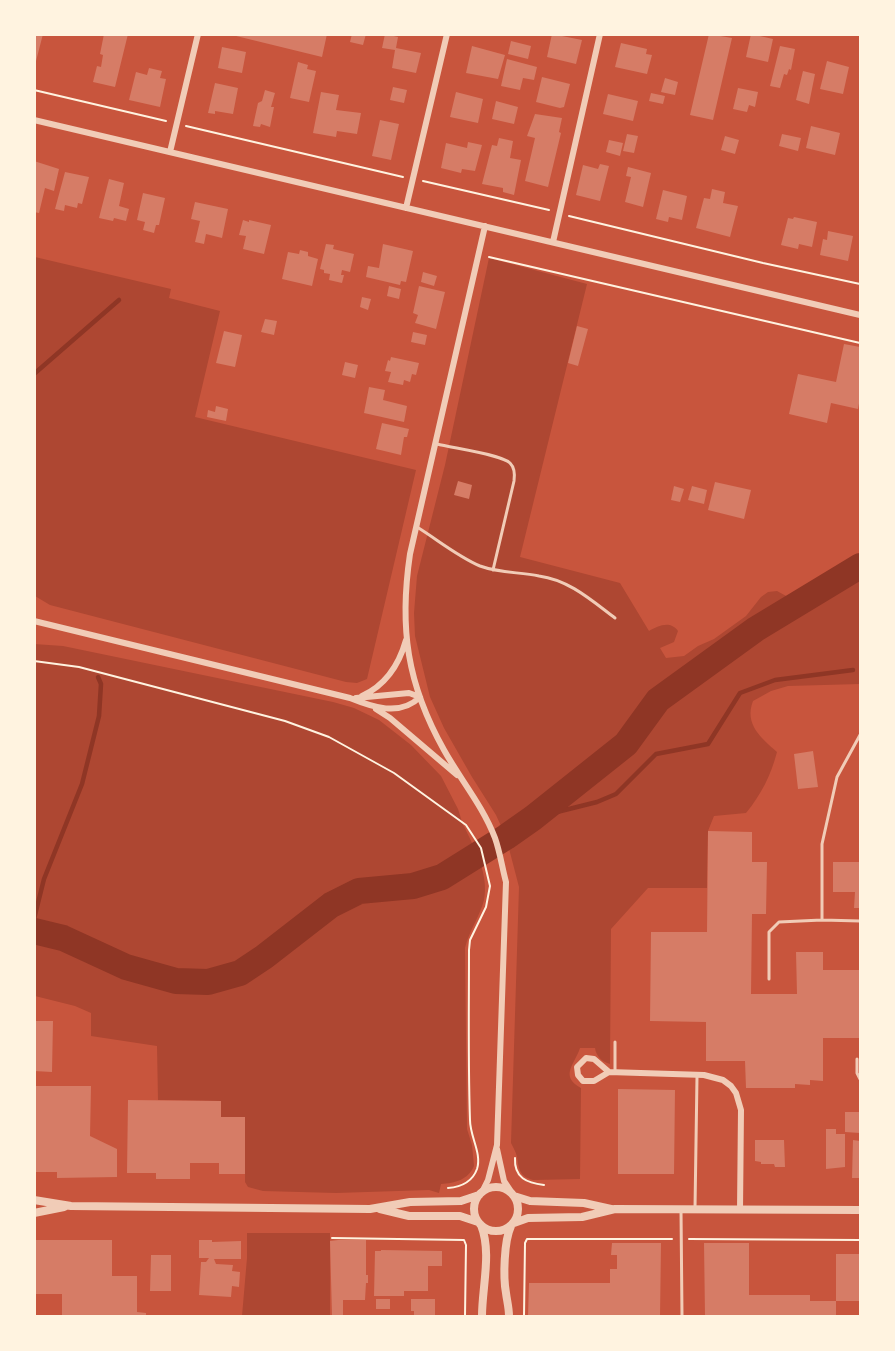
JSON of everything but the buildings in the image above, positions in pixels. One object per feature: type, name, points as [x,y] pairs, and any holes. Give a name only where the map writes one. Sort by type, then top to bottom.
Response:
[{"type":"street","points":[[170,152],[198,34]]},
{"type":"street","points":[[406,208],[447,34]]},
{"type":"street","points":[[553,242],[600,34]]},
{"type":"street","points":[[34,120],[861,315]]},
{"type":"street","points":[[482,1317],[485,1274],[484,1235],[474,1211],[476,1199],[488,1180],[497,1145],[506,882],[494,837],[444,750],[420,697],[406,639],[404,604],[406,581],[417,527],[485,226]]},
{"type":"street","points":[[34,621],[353,698],[390,718],[462,779]]},
{"type":"street","points":[[353,698],[369,693],[392,673],[401,658],[406,639]]},
{"type":"street","points":[[353,698],[409,693],[420,697]]},
{"type":"street","points":[[371,706],[401,708],[414,704],[420,697]]},
{"type":"street","points":[[612,1072],[594,1059],[582,1060],[577,1067],[578,1075],[587,1082],[594,1082],[612,1072],[697,1074],[723,1080],[736,1093],[740,1102],[740,1210]]},
{"type":"street","points":[[497,1145],[504,1181],[517,1201],[519,1212],[507,1238],[506,1292],[509,1317]]},
{"type":"street","points":[[377,1209],[410,1202],[468,1200],[494,1187],[500,1187],[530,1201],[584,1203],[615,1209],[861,1210]]},
{"type":"street","points":[[34,1200],[71,1206],[377,1209],[409,1216],[460,1216],[492,1231],[499,1231],[528,1218],[582,1216],[615,1209]]},
{"type":"street","points":[[34,1213],[71,1206]]},
{"type":"lane","points":[[436,444],[497,458],[510,463],[515,471],[493,570]]},
{"type":"lane","points":[[417,527],[459,556],[493,570],[542,576],[577,589],[615,618]]},
{"type":"lane","points":[[822,920],[822,844],[837,777],[861,735]]},
{"type":"lane","points":[[769,979],[769,932],[778,922],[861,921]]},
{"type":"lane","points":[[612,1072],[615,1042]]},
{"type":"lane","points":[[857,1059],[856,1073],[861,1079]]},
{"type":"lane","points":[[695,1210],[697,1074]]},
{"type":"lane","points":[[681,1210],[682,1317]]},
{"type":"path","points":[[34,90],[861,285]]},
{"type":"path","points":[[479,255],[861,343]]},
{"type":"path","points":[[34,661],[80,667],[150,687],[248,710],[328,737],[368,757],[428,796],[466,825],[481,848],[490,886],[486,906],[470,940],[469,950],[470,1123],[478,1159],[476,1171],[472,1177],[458,1187],[448,1188]]},
{"type":"path","points":[[515,1158],[514,1166],[521,1178],[544,1185]]},
{"type":"path","points":[[332,1238],[460,1239],[465,1242],[466,1252],[465,1317]]},
{"type":"path","points":[[524,1317],[525,1243],[527,1239],[861,1240]]},
{"type":"path","points":[[466,1252],[472,1252]]},
{"type":"shaded area","points":[[35,257],[171,289],[169,298],[220,311],[195,417],[416,470],[367,679],[357,683],[346,682],[50,605],[35,596]]},
{"type":"shaded area","points":[[489,258],[587,284],[520,557],[620,583],[649,631],[668,625],[678,631],[674,642],[660,648],[666,658],[684,656],[714,639],[746,616],[768,592],[777,591],[788,597],[779,609],[709,650],[693,665],[702,674],[789,617],[860,576],[860,684],[788,686],[771,691],[753,701],[752,724],[760,736],[777,752],[765,784],[746,813],[714,816],[708,831],[707,888],[648,888],[611,929],[610,1064],[600,1058],[595,1048],[580,1048],[570,1069],[571,1079],[581,1088],[580,1179],[533,1180],[528,1178],[520,1171],[511,1143],[519,887],[506,837],[496,815],[444,728],[430,697],[415,636],[417,576],[445,465]]},
{"type":"shaded area","points":[[34,644],[63,646],[354,708],[379,720],[411,745],[441,776],[477,854],[485,881],[484,900],[465,948],[467,1129],[472,1145],[474,1166],[465,1178],[441,1184],[439,1193],[429,1190],[336,1193],[263,1191],[248,1187],[245,1182],[245,1118],[221,1117],[221,1101],[158,1100],[157,1046],[91,1036],[91,1013],[75,1006],[35,996]]},
{"type":"shaded area","points":[[247,1233],[330,1233],[330,1316],[242,1316]]},
{"type":"waterway","points":[[34,374],[119,300]]},
{"type":"waterway","points":[[34,931],[63,938],[126,967],[176,981],[208,982],[240,973],[331,905],[359,891],[413,886],[442,877],[506,837],[626,744],[658,700],[756,629],[860,566]]},
{"type":"waterway","points":[[533,818],[597,802],[616,794],[656,754],[708,744],[740,693],[775,680],[853,670]]},
{"type":"waterway","points":[[34,919],[44,879],[82,784],[99,716],[101,684],[98,677]]}]
